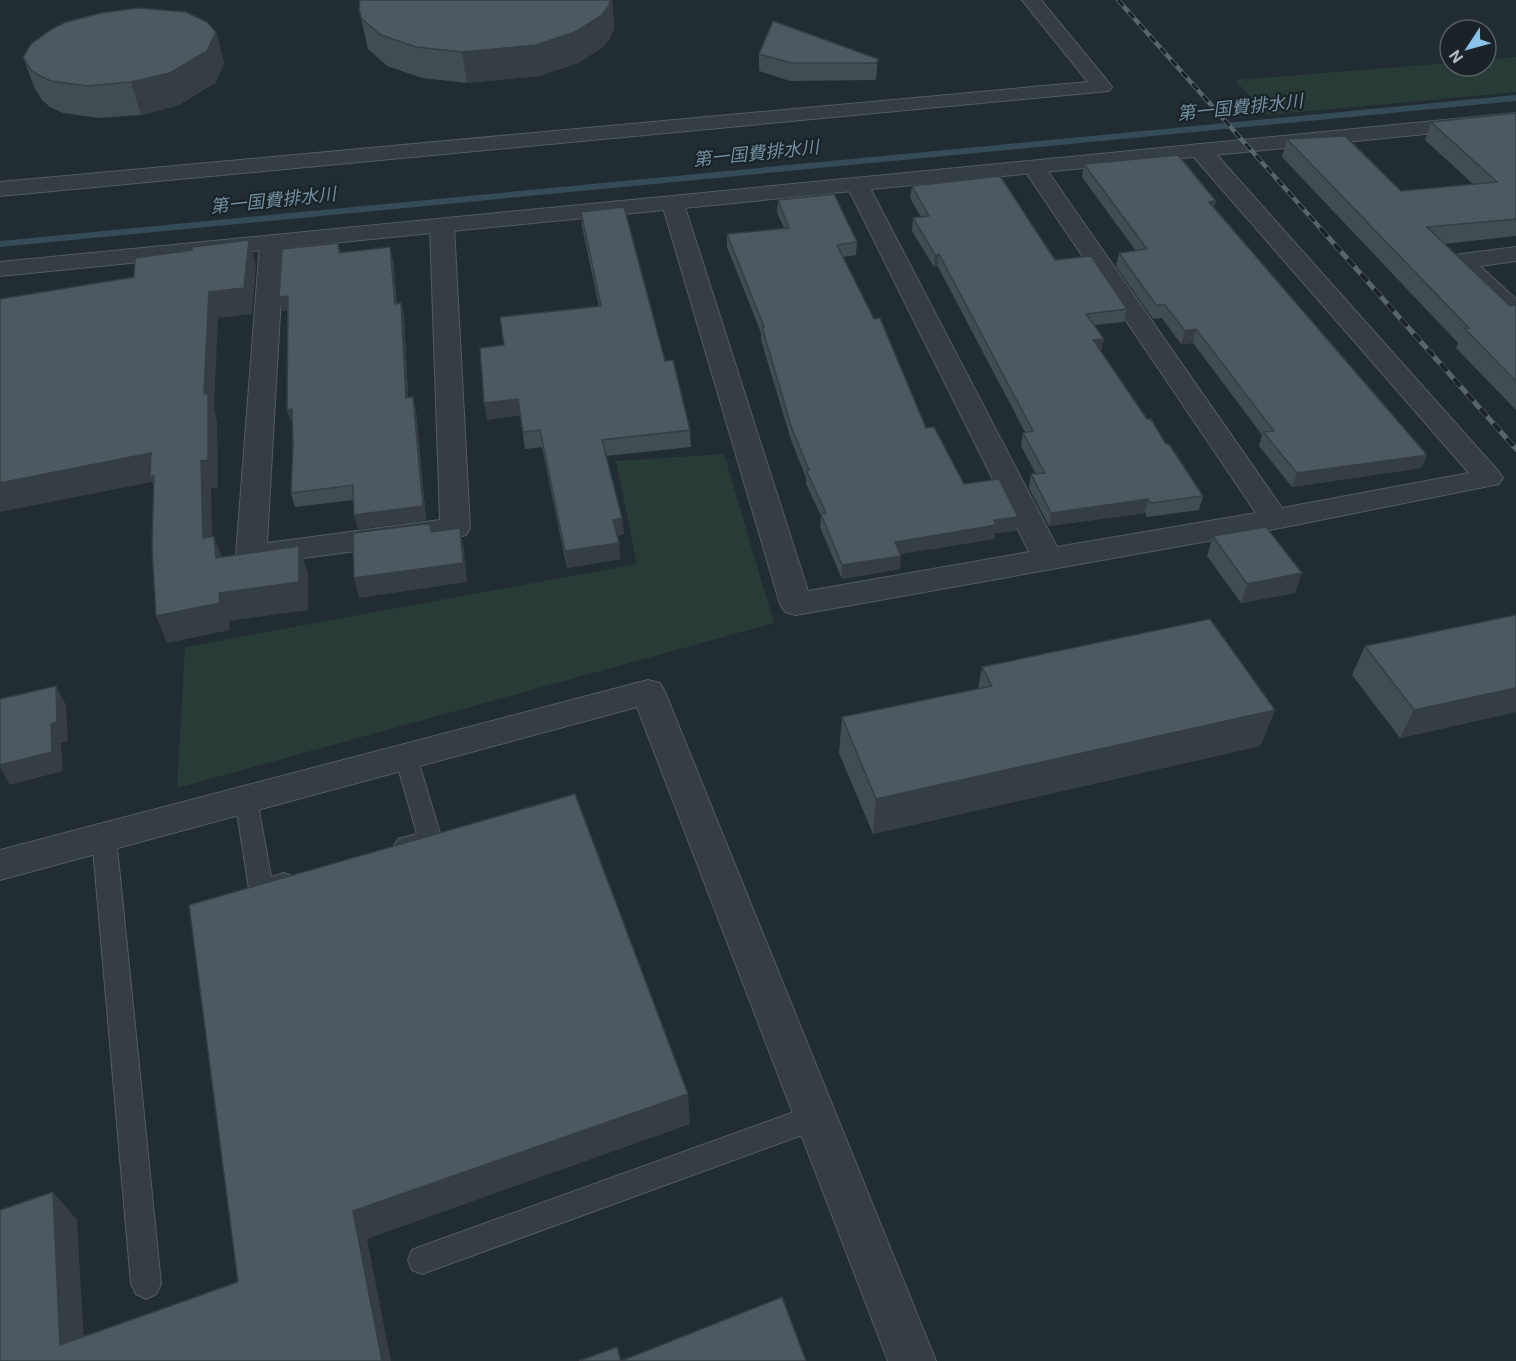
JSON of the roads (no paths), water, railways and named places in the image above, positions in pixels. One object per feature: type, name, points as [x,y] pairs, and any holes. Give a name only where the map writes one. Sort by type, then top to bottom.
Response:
[{"type":"street","points":[[0,189],[1102,87],[1031,0]]},
{"type":"street","points":[[0,269],[858,186],[1516,119]]},
{"type":"street","points":[[673,204],[796,604],[1275,519],[1489,478],[1200,150]]},
{"type":"street","points":[[1034,168],[1275,519]]},
{"type":"street","points":[[858,186],[1048,559]]},
{"type":"street","points":[[272,243],[251,555],[455,528],[442,226]]},
{"type":"street","points":[[1516,254],[1461,261],[1516,312]]},
{"type":"street","points":[[0,865],[648,692],[912,1361]]},
{"type":"lane","points":[[385,853],[430,840],[406,757]]},
{"type":"lane","points":[[246,799],[261,889],[306,876]]},
{"type":"lane","points":[[104,837],[146,1284]]},
{"type":"lane","points":[[422,1260],[816,1117]]},
{"type":"waterway","name":"第一国費排水川","points":[[0,244],[1516,98]]},
{"type":"railway","points":[[1118,0],[1322,230]]},
{"type":"railway","points":[[1321,229],[1516,449]]}]
